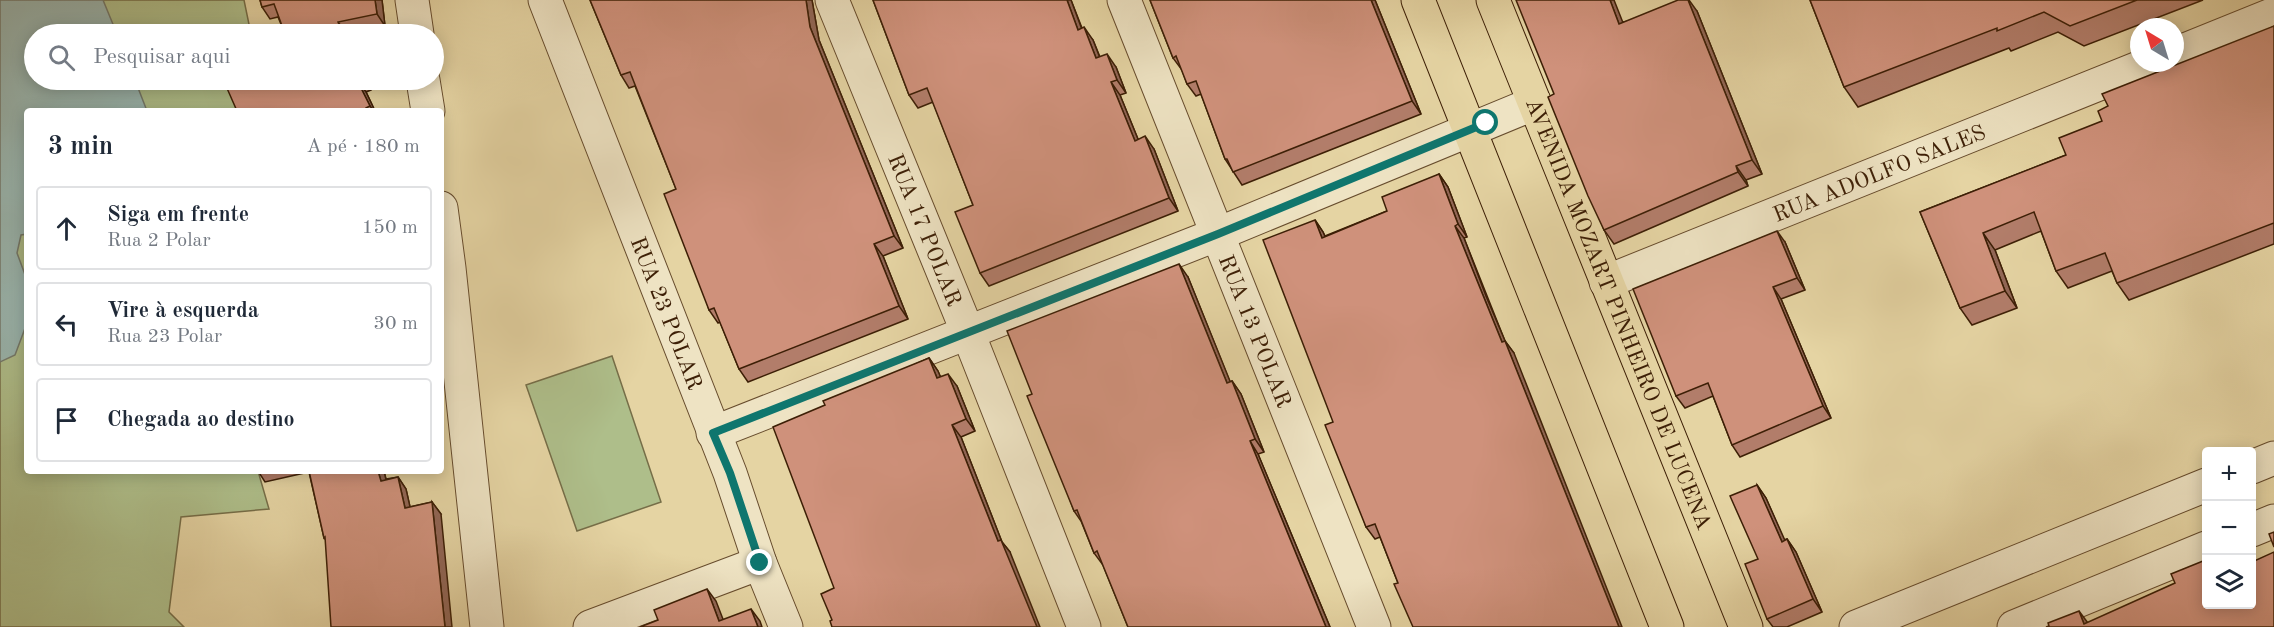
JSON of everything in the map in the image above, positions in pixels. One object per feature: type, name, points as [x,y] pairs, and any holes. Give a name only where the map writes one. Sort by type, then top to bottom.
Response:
[{"type":"main road","points":[[1418,0],[1667,627]]},
{"type":"main road","name":"AVENIDA MOZART PINHEIRO DE LUCENA","points":[[1493,0],[1746,627]]},
{"type":"street","points":[[412,0],[416,24]]},
{"type":"street","name":"RUA 23 POLAR","points":[[544,0],[730,473],[760,563],[786,627]]},
{"type":"street","name":"RUA 17 POLAR","points":[[832,0],[968,333],[1084,627]]},
{"type":"street","name":"RUA 13 POLAR","points":[[1124,0],[1374,627]]},
{"type":"street","points":[[2184,50],[2274,14]]},
{"type":"street","name":"RUA ADOLFO SALES","points":[[1606,282],[2130,71]]},
{"type":"street","points":[[425,90],[428,108]]},
{"type":"street","points":[[713,433],[1218,234],[1535,103]]},
{"type":"street","points":[[444,231],[487,627]]},
{"type":"street","points":[[2256,465],[2274,458]]},
{"type":"street","points":[[1856,627],[2202,487]]},
{"type":"street","points":[[2256,528],[2274,521]]},
{"type":"street","points":[[2014,627],[2202,550]]},
{"type":"street","points":[[590,627],[760,563]]},
{"type":"green space","points":[[0,0],[244,0],[249,24],[24,24],[24,90],[246,90],[245,108],[24,108],[24,474],[259,474],[269,509],[181,517],[169,612],[184,627],[0,627]]},
{"type":"green space","points":[[612,356],[661,502],[577,531],[526,385]]},
{"type":"water","points":[[0,0],[103,0],[113,24],[24,24],[24,90],[139,90],[146,108],[24,108],[24,234],[21,235],[17,253],[24,272],[24,331],[15,355],[0,362]]},
{"type":"building","points":[[260,0],[375,0],[377,14],[338,22],[339,24],[281,24],[274,4],[262,7]]},
{"type":"building","points":[[590,0],[806,0],[810,27],[894,236],[874,244],[899,306],[739,369],[714,308],[709,310],[664,194],[676,189],[630,72],[621,75]]},
{"type":"building","points":[[873,0],[1067,0],[1078,30],[1084,27],[1096,58],[1107,54],[1117,80],[1111,82],[1135,141],[1145,136],[1169,198],[980,273],[955,212],[973,205],[927,88],[909,95]]},
{"type":"building","points":[[1150,0],[1371,0],[1412,101],[1233,172],[1225,159],[1196,81],[1187,84],[1176,56],[1173,58]]},
{"type":"building","points":[[1516,0],[1610,0],[1619,24],[1678,0],[1688,0],[1752,160],[1736,166],[1738,172],[1604,230],[1548,97],[1554,94]]},
{"type":"building","points":[[1810,0],[2137,0],[2070,26],[2044,12],[1844,87]]},
{"type":"building","points":[[2274,26],[2274,223],[2117,283],[2105,253],[2056,271],[2034,212],[1983,233],[2005,291],[1960,308],[1920,212],[2066,155],[2059,138],[2102,121],[2098,111],[2108,106],[2102,94],[2158,72],[2184,72],[2184,62]]},
{"type":"building","points":[[228,90],[362,90],[370,106],[366,108],[236,108]]},
{"type":"building","points":[[1439,174],[1458,224],[1455,226],[1502,342],[1505,341],[1619,627],[1413,627],[1394,584],[1398,583],[1375,524],[1366,527],[1325,425],[1333,422],[1263,240],[1315,220],[1322,238],[1387,211],[1382,197]]},
{"type":"building","points":[[1777,231],[1797,278],[1773,287],[1823,406],[1732,445],[1708,383],[1676,396],[1633,289]]},
{"type":"building","points":[[1179,264],[1227,383],[1232,381],[1255,439],[1250,441],[1326,627],[1128,627],[1097,551],[1094,553],[1077,510],[1074,511],[1027,396],[1032,394],[1007,331]]},
{"type":"building","points":[[929,358],[937,378],[948,374],[966,419],[952,425],[998,541],[1001,540],[1037,627],[832,627],[830,621],[832,620],[821,594],[834,588],[773,427],[825,405],[823,401]]},
{"type":"building","points":[[310,474],[379,474],[381,481],[398,477],[405,508],[432,502],[445,627],[331,627],[324,538]]},
{"type":"building","points":[[1757,485],[1782,542],[1787,539],[1813,599],[1767,619],[1745,564],[1758,559],[1730,496]]},
{"type":"building","points":[[2274,532],[2274,547],[2269,534]]},
{"type":"building","points":[[2274,552],[2274,627],[2046,627],[2049,626],[2048,623],[2079,611],[2084,624],[2175,583],[2171,574],[2202,561],[2202,609],[2256,609],[2256,560]]},
{"type":"building","points":[[707,589],[719,621],[751,609],[758,627],[640,627],[658,620],[654,610]]},
{"type":"route","points":[[760,563],[730,473],[713,433],[1218,234],[1486,123]]}]
